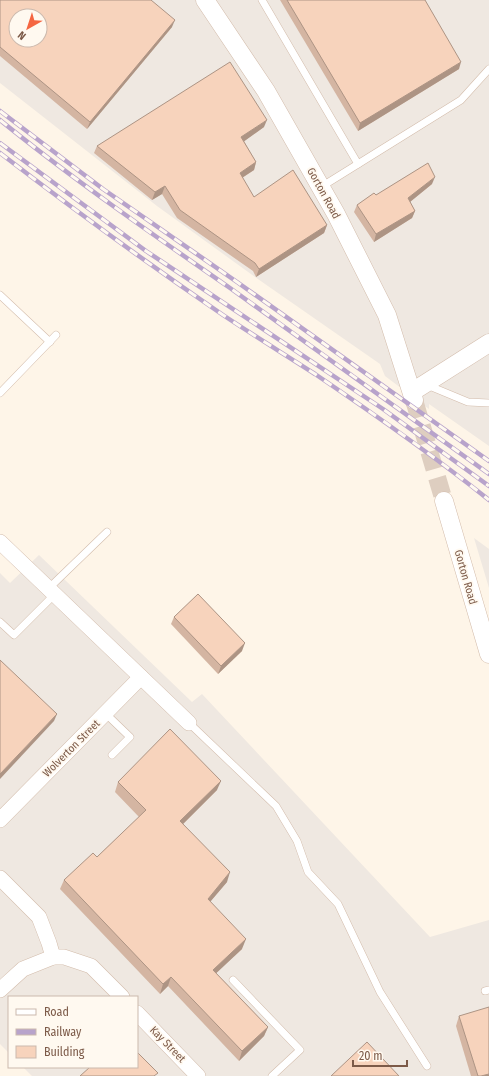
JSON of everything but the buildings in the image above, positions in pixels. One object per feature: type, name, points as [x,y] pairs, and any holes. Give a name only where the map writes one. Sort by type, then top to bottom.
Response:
[{"type":"street","name":"Gorton Road","points":[[206,0],[266,91],[336,214],[387,315],[417,392]]},
{"type":"street","points":[[417,392],[489,343]]},
{"type":"street","name":"Gorton Road","points":[[444,501],[489,654]]},
{"type":"street","points":[[0,542],[189,723]]},
{"type":"street","name":"Wolverton Street","points":[[0,820],[141,677]]},
{"type":"street","points":[[0,878],[39,917],[53,957]]},
{"type":"street","points":[[0,990],[23,968],[53,957],[64,957],[91,966],[121,996]]},
{"type":"street","name":"Kay Street","points":[[138,1014],[198,1076]]},
{"type":"lane","points":[[262,0],[358,164]]},
{"type":"lane","points":[[321,187],[461,100],[489,69]]},
{"type":"lane","points":[[0,295],[50,342]]},
{"type":"lane","points":[[0,393],[56,335]]},
{"type":"lane","points":[[417,392],[468,402],[489,403]]},
{"type":"lane","points":[[0,622],[14,636],[52,591],[107,532]]},
{"type":"lane","points":[[105,713],[130,737],[112,755]]},
{"type":"lane","points":[[189,723],[276,806],[297,841],[308,872],[338,904],[380,992],[426,1066]]},
{"type":"lane","points":[[233,980],[300,1050],[272,1076]]},
{"type":"shaded area","points":[[0,0],[489,0],[489,446],[429,404],[429,409],[385,376],[380,364],[255,277],[157,206],[0,83]]},
{"type":"shaded area","points":[[474,538],[489,549],[489,588]]},
{"type":"shaded area","points":[[39,555],[192,702],[202,694],[430,937],[489,920],[489,1076],[32,1076],[24,1068],[138,1068],[138,996],[8,996],[8,1052],[0,1044],[0,573],[10,583]]},
{"type":"tunnel","points":[[414,400],[444,501]]},
{"type":"railway","points":[[0,111],[103,189],[489,461]]},
{"type":"railway","points":[[0,120],[56,164],[114,206],[489,474]]},
{"type":"railway","points":[[0,143],[146,251],[383,409],[489,486]]},
{"type":"railway","points":[[0,153],[166,276],[359,404],[425,451],[489,500]]}]
